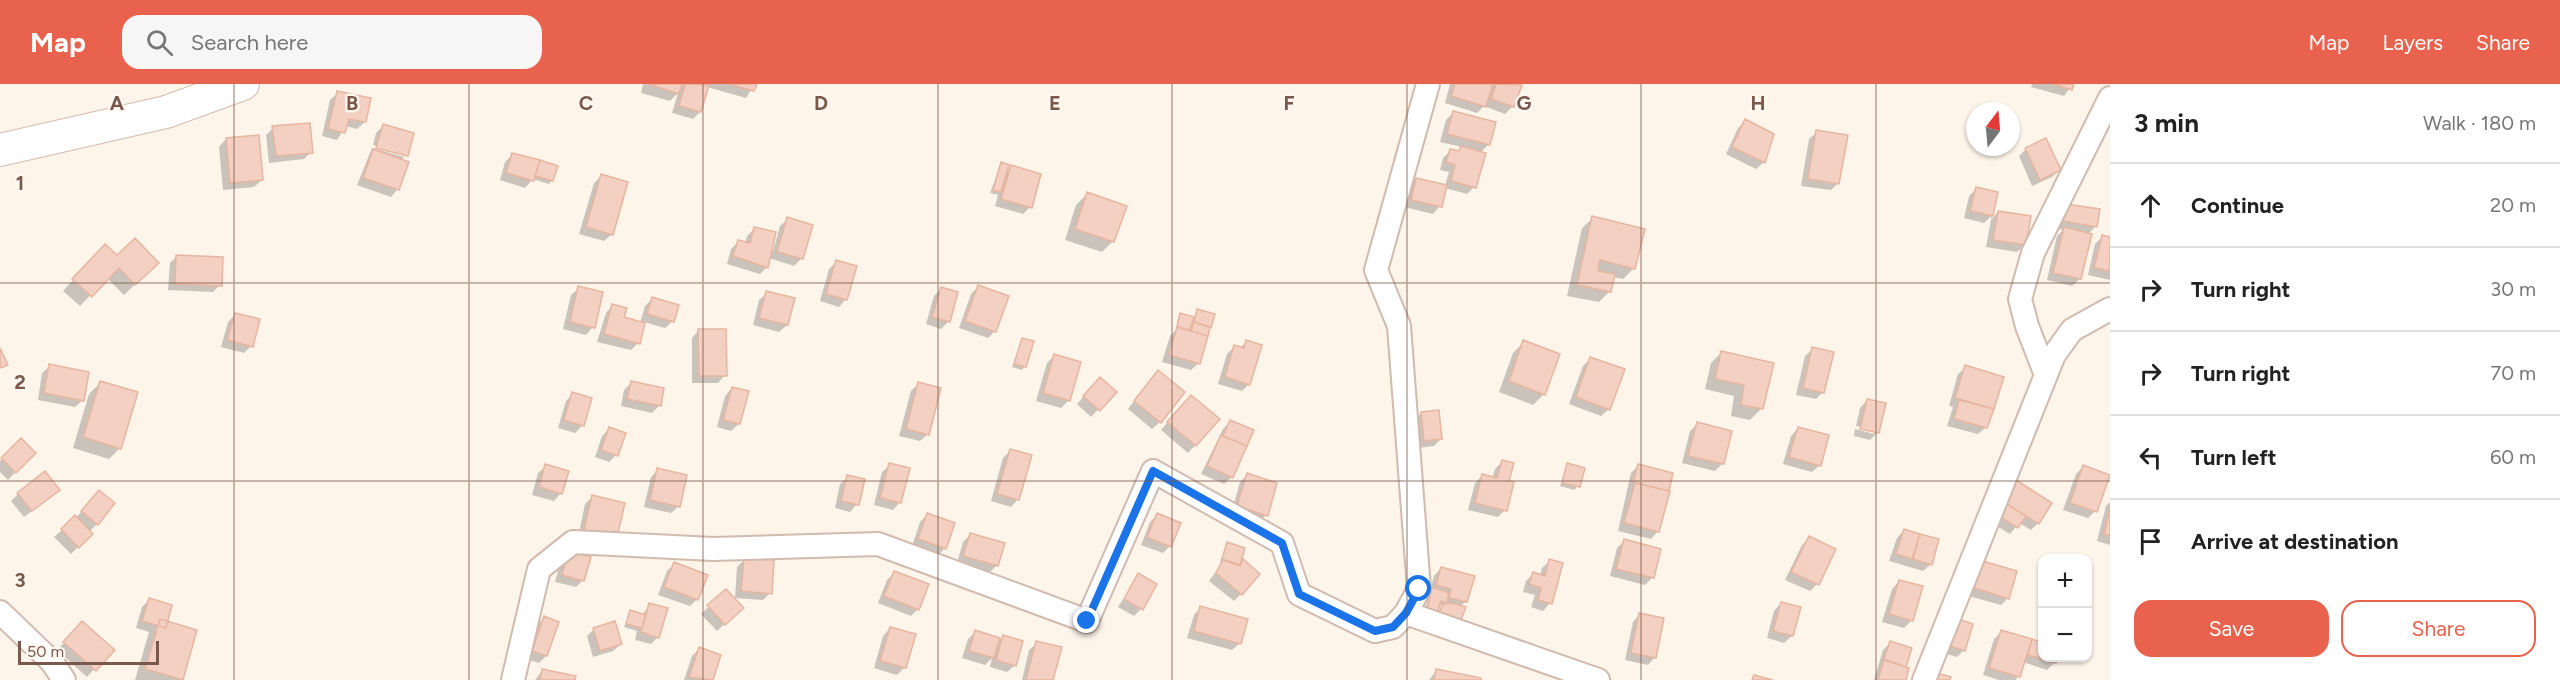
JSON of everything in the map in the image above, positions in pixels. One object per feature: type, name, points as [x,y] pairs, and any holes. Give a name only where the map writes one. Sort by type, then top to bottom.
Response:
[{"type":"main road","points":[[0,150],[166,112],[243,84]]},
{"type":"street","points":[[513,680],[539,569],[573,542],[713,549],[878,544],[1087,621],[1153,471],[1282,543],[1299,594],[1375,631],[1393,627],[1406,613],[1419,589],[1399,326],[1376,270],[1428,84]]},
{"type":"street","points":[[2046,375],[2027,326],[2020,299],[2033,253],[2110,98]]},
{"type":"street","points":[[1924,680],[2054,355],[2072,330],[2110,309]]},
{"type":"street","points":[[0,612],[52,663],[64,680]]},
{"type":"street","points":[[1406,613],[1598,680]]},
{"type":"building","points":[[648,84],[682,84],[679,94]]},
{"type":"building","points":[[685,84],[709,85],[701,112],[679,106]]},
{"type":"building","points":[[729,84],[757,84],[754,91]]},
{"type":"building","points":[[1455,84],[1493,84],[1486,107],[1451,96]]},
{"type":"building","points":[[1496,84],[1522,85],[1514,107],[1491,99]]},
{"type":"building","points":[[2053,84],[2074,84],[2072,90]]},
{"type":"building","points":[[337,91],[371,98],[366,122],[349,119],[345,133],[328,129]]},
{"type":"building","points":[[1453,111],[1496,122],[1490,145],[1447,134]]},
{"type":"building","points":[[1745,119],[1774,134],[1765,163],[1732,147]]},
{"type":"building","points":[[310,123],[313,153],[276,156],[272,126]]},
{"type":"building","points":[[383,124],[414,133],[408,156],[376,148]]},
{"type":"building","points":[[1816,130],[1848,135],[1839,184],[1808,179]]},
{"type":"building","points":[[259,135],[263,180],[230,183],[226,138]]},
{"type":"building","points":[[2046,138],[2061,170],[2040,180],[2025,148]]},
{"type":"building","points":[[1461,146],[1486,153],[1476,188],[1451,181],[1455,165],[1446,162],[1450,149],[1459,151]]},
{"type":"building","points":[[373,149],[409,162],[399,190],[363,178]]},
{"type":"building","points":[[512,153],[540,160],[534,181],[506,173]]},
{"type":"building","points":[[540,160],[558,166],[553,181],[535,176]]},
{"type":"building","points":[[1001,162],[1009,165],[1001,192],[993,190]]},
{"type":"building","points":[[1011,165],[1041,174],[1032,208],[1001,199]]},
{"type":"building","points":[[601,174],[628,182],[613,235],[586,227]]},
{"type":"building","points":[[1416,178],[1447,185],[1442,207],[1411,200]]},
{"type":"building","points":[[1976,187],[1998,192],[1993,216],[1970,211]]},
{"type":"building","points":[[1087,192],[1127,206],[1114,242],[1075,229]]},
{"type":"building","points":[[2065,204],[2100,209],[2097,227],[2062,221]]},
{"type":"building","points":[[1998,211],[2031,216],[2026,245],[1993,240]]},
{"type":"building","points":[[1592,216],[1645,229],[1635,269],[1600,260],[1598,271],[1615,274],[1611,292],[1577,285]]},
{"type":"building","points":[[787,217],[813,225],[803,259],[777,252]]},
{"type":"building","points":[[754,227],[776,232],[768,268],[733,256],[738,240],[750,243]]},
{"type":"building","points":[[2064,227],[2092,234],[2081,279],[2053,273]]},
{"type":"building","points":[[2102,235],[2110,237],[2110,271],[2094,268]]},
{"type":"building","points":[[135,238],[159,263],[135,285],[119,268],[92,297],[72,279],[105,244],[117,255]]},
{"type":"building","points":[[176,255],[223,257],[222,286],[175,284]]},
{"type":"building","points":[[836,260],[857,266],[847,300],[826,294]]},
{"type":"building","points":[[978,285],[1009,296],[996,332],[965,321]]},
{"type":"building","points":[[578,286],[603,292],[595,328],[570,322]]},
{"type":"building","points":[[941,287],[958,292],[950,322],[932,317]]},
{"type":"building","points":[[766,291],[795,298],[788,325],[759,318]]},
{"type":"building","points":[[652,297],[679,305],[674,322],[647,314]]},
{"type":"building","points":[[612,304],[627,308],[624,317],[645,323],[640,344],[604,334]]},
{"type":"building","points":[[1197,309],[1215,314],[1211,328],[1194,322]]},
{"type":"building","points":[[235,313],[260,319],[253,347],[227,340]]},
{"type":"building","points":[[1180,313],[1194,317],[1190,330],[1177,327]]},
{"type":"building","points":[[1194,322],[1210,327],[1208,336],[1191,331]]},
{"type":"building","points":[[1177,327],[1208,336],[1200,364],[1169,355]]},
{"type":"building","points":[[698,329],[726,329],[727,376],[699,376]]},
{"type":"building","points":[[1022,338],[1034,341],[1026,367],[1014,364]]},
{"type":"building","points":[[1246,340],[1262,345],[1250,385],[1225,377],[1234,345],[1244,348]]},
{"type":"building","points":[[1523,340],[1560,354],[1545,395],[1509,381]]},
{"type":"building","points":[[1812,347],[1834,352],[1824,393],[1803,388]]},
{"type":"building","points":[[0,348],[8,365],[0,368]]},
{"type":"building","points":[[1721,351],[1774,363],[1763,409],[1741,405],[1744,385],[1715,379]]},
{"type":"building","points":[[1054,354],[1081,362],[1070,401],[1043,393]]},
{"type":"building","points":[[1590,357],[1625,369],[1610,410],[1576,397]]},
{"type":"building","points":[[49,364],[89,372],[84,401],[44,393]]},
{"type":"building","points":[[1965,365],[2004,377],[1994,409],[1955,398]]},
{"type":"building","points":[[1158,370],[1185,392],[1161,423],[1134,401]]},
{"type":"building","points":[[1100,377],[1117,392],[1100,411],[1083,396]]},
{"type":"building","points":[[100,381],[138,392],[121,449],[83,437]]},
{"type":"building","points":[[631,381],[664,388],[661,406],[627,399]]},
{"type":"building","points":[[918,382],[941,388],[929,435],[906,429]]},
{"type":"building","points":[[732,387],[749,391],[740,424],[723,420]]},
{"type":"building","points":[[572,392],[592,398],[584,426],[564,420]]},
{"type":"building","points":[[1191,395],[1220,419],[1196,446],[1167,422]]},
{"type":"building","points":[[1867,399],[1886,403],[1879,433],[1860,429]]},
{"type":"building","points":[[1959,400],[1994,409],[1987,428],[1954,419]]},
{"type":"building","points":[[1439,410],[1442,439],[1424,441],[1421,412]]},
{"type":"building","points":[[1230,420],[1254,430],[1247,446],[1223,436]]},
{"type":"building","points":[[1697,422],[1732,431],[1724,464],[1688,456]]},
{"type":"building","points":[[609,427],[626,433],[618,456],[601,450]]},
{"type":"building","points":[[1798,427],[1829,435],[1821,466],[1789,457]]},
{"type":"building","points":[[1221,435],[1247,446],[1233,478],[1207,466]]},
{"type":"building","points":[[21,438],[36,453],[16,473],[1,458]]},
{"type":"building","points":[[1010,449],[1032,455],[1019,500],[997,494]]},
{"type":"building","points":[[1502,460],[1514,463],[1509,481],[1514,482],[1507,511],[1475,503],[1482,474],[1497,478]]},
{"type":"building","points":[[889,463],[910,468],[901,503],[880,498]]},
{"type":"building","points":[[1567,463],[1585,468],[1580,487],[1562,483]]},
{"type":"building","points":[[545,464],[569,471],[562,494],[539,487]]},
{"type":"building","points":[[1638,464],[1673,473],[1669,491],[1633,482]]},
{"type":"building","points":[[2083,465],[2110,475],[2097,512],[2070,503]]},
{"type":"building","points":[[657,468],[687,475],[680,507],[650,500]]},
{"type":"building","points":[[45,471],[60,490],[32,511],[17,493]]},
{"type":"building","points":[[1247,473],[1277,483],[1268,516],[1237,506]]},
{"type":"building","points":[[847,475],[865,479],[859,505],[841,501]]},
{"type":"building","points":[[2016,480],[2052,503],[2039,524],[2002,501]]},
{"type":"building","points":[[1635,483],[1670,491],[1659,532],[1624,523]]},
{"type":"building","points":[[99,490],[115,503],[98,525],[81,511]]},
{"type":"building","points":[[592,495],[625,503],[617,537],[584,530]]},
{"type":"building","points":[[2002,501],[2026,516],[2018,528],[1994,513]]},
{"type":"building","points":[[2110,509],[2110,536],[2104,534]]},
{"type":"building","points":[[927,513],[955,523],[946,549],[918,539]]},
{"type":"building","points":[[1157,513],[1181,523],[1171,547],[1147,537]]},
{"type":"building","points":[[75,515],[93,534],[79,548],[61,529]]},
{"type":"building","points":[[1904,529],[1920,534],[1912,559],[1896,554]]},
{"type":"building","points":[[970,533],[1005,543],[998,566],[963,556]]},
{"type":"building","points":[[1920,534],[1939,539],[1932,565],[1913,559]]},
{"type":"building","points":[[1809,536],[1836,549],[1819,585],[1791,572]]},
{"type":"building","points":[[1624,539],[1661,549],[1654,578],[1616,569]]},
{"type":"building","points":[[1227,542],[1245,548],[1240,565],[1222,559]]},
{"type":"building","points":[[568,551],[591,557],[584,581],[562,575]]},
{"type":"building","points":[[744,558],[774,560],[772,594],[741,591]]},
{"type":"building","points":[[1243,559],[1260,574],[1242,595],[1216,573],[1223,560],[1240,566]]},
{"type":"building","points":[[1549,559],[1563,563],[1552,604],[1538,600],[1541,588],[1529,584],[1533,572],[1545,576]]},
{"type":"building","points":[[1976,559],[2017,571],[2009,599],[1968,586]]},
{"type":"building","points":[[674,562],[708,575],[698,600],[664,587]]},
{"type":"building","points":[[1441,567],[1475,576],[1467,602],[1449,598],[1451,589],[1436,585]]},
{"type":"building","points":[[894,571],[929,584],[919,610],[884,596]]},
{"type":"building","points":[[1138,573],[1157,584],[1143,610],[1124,599]]},
{"type":"building","points":[[1899,580],[1923,586],[1913,621],[1889,614]]},
{"type":"building","points":[[1432,587],[1449,593],[1447,603],[1441,601],[1437,613],[1427,610]]},
{"type":"building","points":[[726,589],[744,608],[725,625],[707,605]]},
{"type":"building","points":[[149,598],[172,605],[166,628],[142,621]]},
{"type":"building","points":[[1781,602],[1801,607],[1793,636],[1773,631]]},
{"type":"building","points":[[649,603],[668,608],[659,638],[641,632]]},
{"type":"building","points":[[1451,603],[1466,607],[1459,625],[1437,619],[1442,605]]},
{"type":"building","points":[[1200,606],[1248,619],[1241,644],[1194,631]]},
{"type":"building","points":[[630,610],[646,615],[642,628],[626,624]]},
{"type":"building","points":[[1639,613],[1664,618],[1656,658],[1631,653]]},
{"type":"building","points":[[544,616],[559,622],[547,656],[532,651]]},
{"type":"building","points":[[1952,617],[1973,624],[1965,651],[1944,644]]},
{"type":"building","points":[[160,619],[197,630],[183,680],[145,669]]},
{"type":"building","points":[[82,621],[115,650],[96,671],[63,642]]},
{"type":"building","points":[[615,621],[622,644],[600,651],[593,628]]},
{"type":"building","points":[[890,627],[916,634],[906,668],[880,661]]},
{"type":"building","points":[[975,630],[1000,638],[994,658],[969,651]]},
{"type":"building","points":[[2001,630],[2032,639],[2020,677],[1989,668]]},
{"type":"building","points":[[1003,635],[1023,641],[1016,666],[996,660]]},
{"type":"building","points":[[2032,639],[2038,641],[2038,658],[2028,655]]},
{"type":"building","points":[[1036,641],[1062,647],[1053,680],[1026,680]]},
{"type":"building","points":[[1890,641],[1912,648],[1906,667],[1884,659]]},
{"type":"building","points":[[699,647],[721,655],[713,680],[689,677]]},
{"type":"building","points":[[1884,660],[1909,668],[1906,680],[1878,680]]},
{"type":"building","points":[[542,669],[576,676],[575,680],[540,680]]},
{"type":"building","points":[[1436,669],[1481,678],[1481,680],[1434,680]]},
{"type":"building","points":[[1934,672],[1951,677],[1950,680],[1931,680]]},
{"type":"building","points":[[1754,675],[1773,680],[1752,680]]},
{"type":"route","points":[[1087,621],[1153,471],[1282,543],[1299,594],[1375,631],[1393,627],[1406,613],[1419,589]]}]
